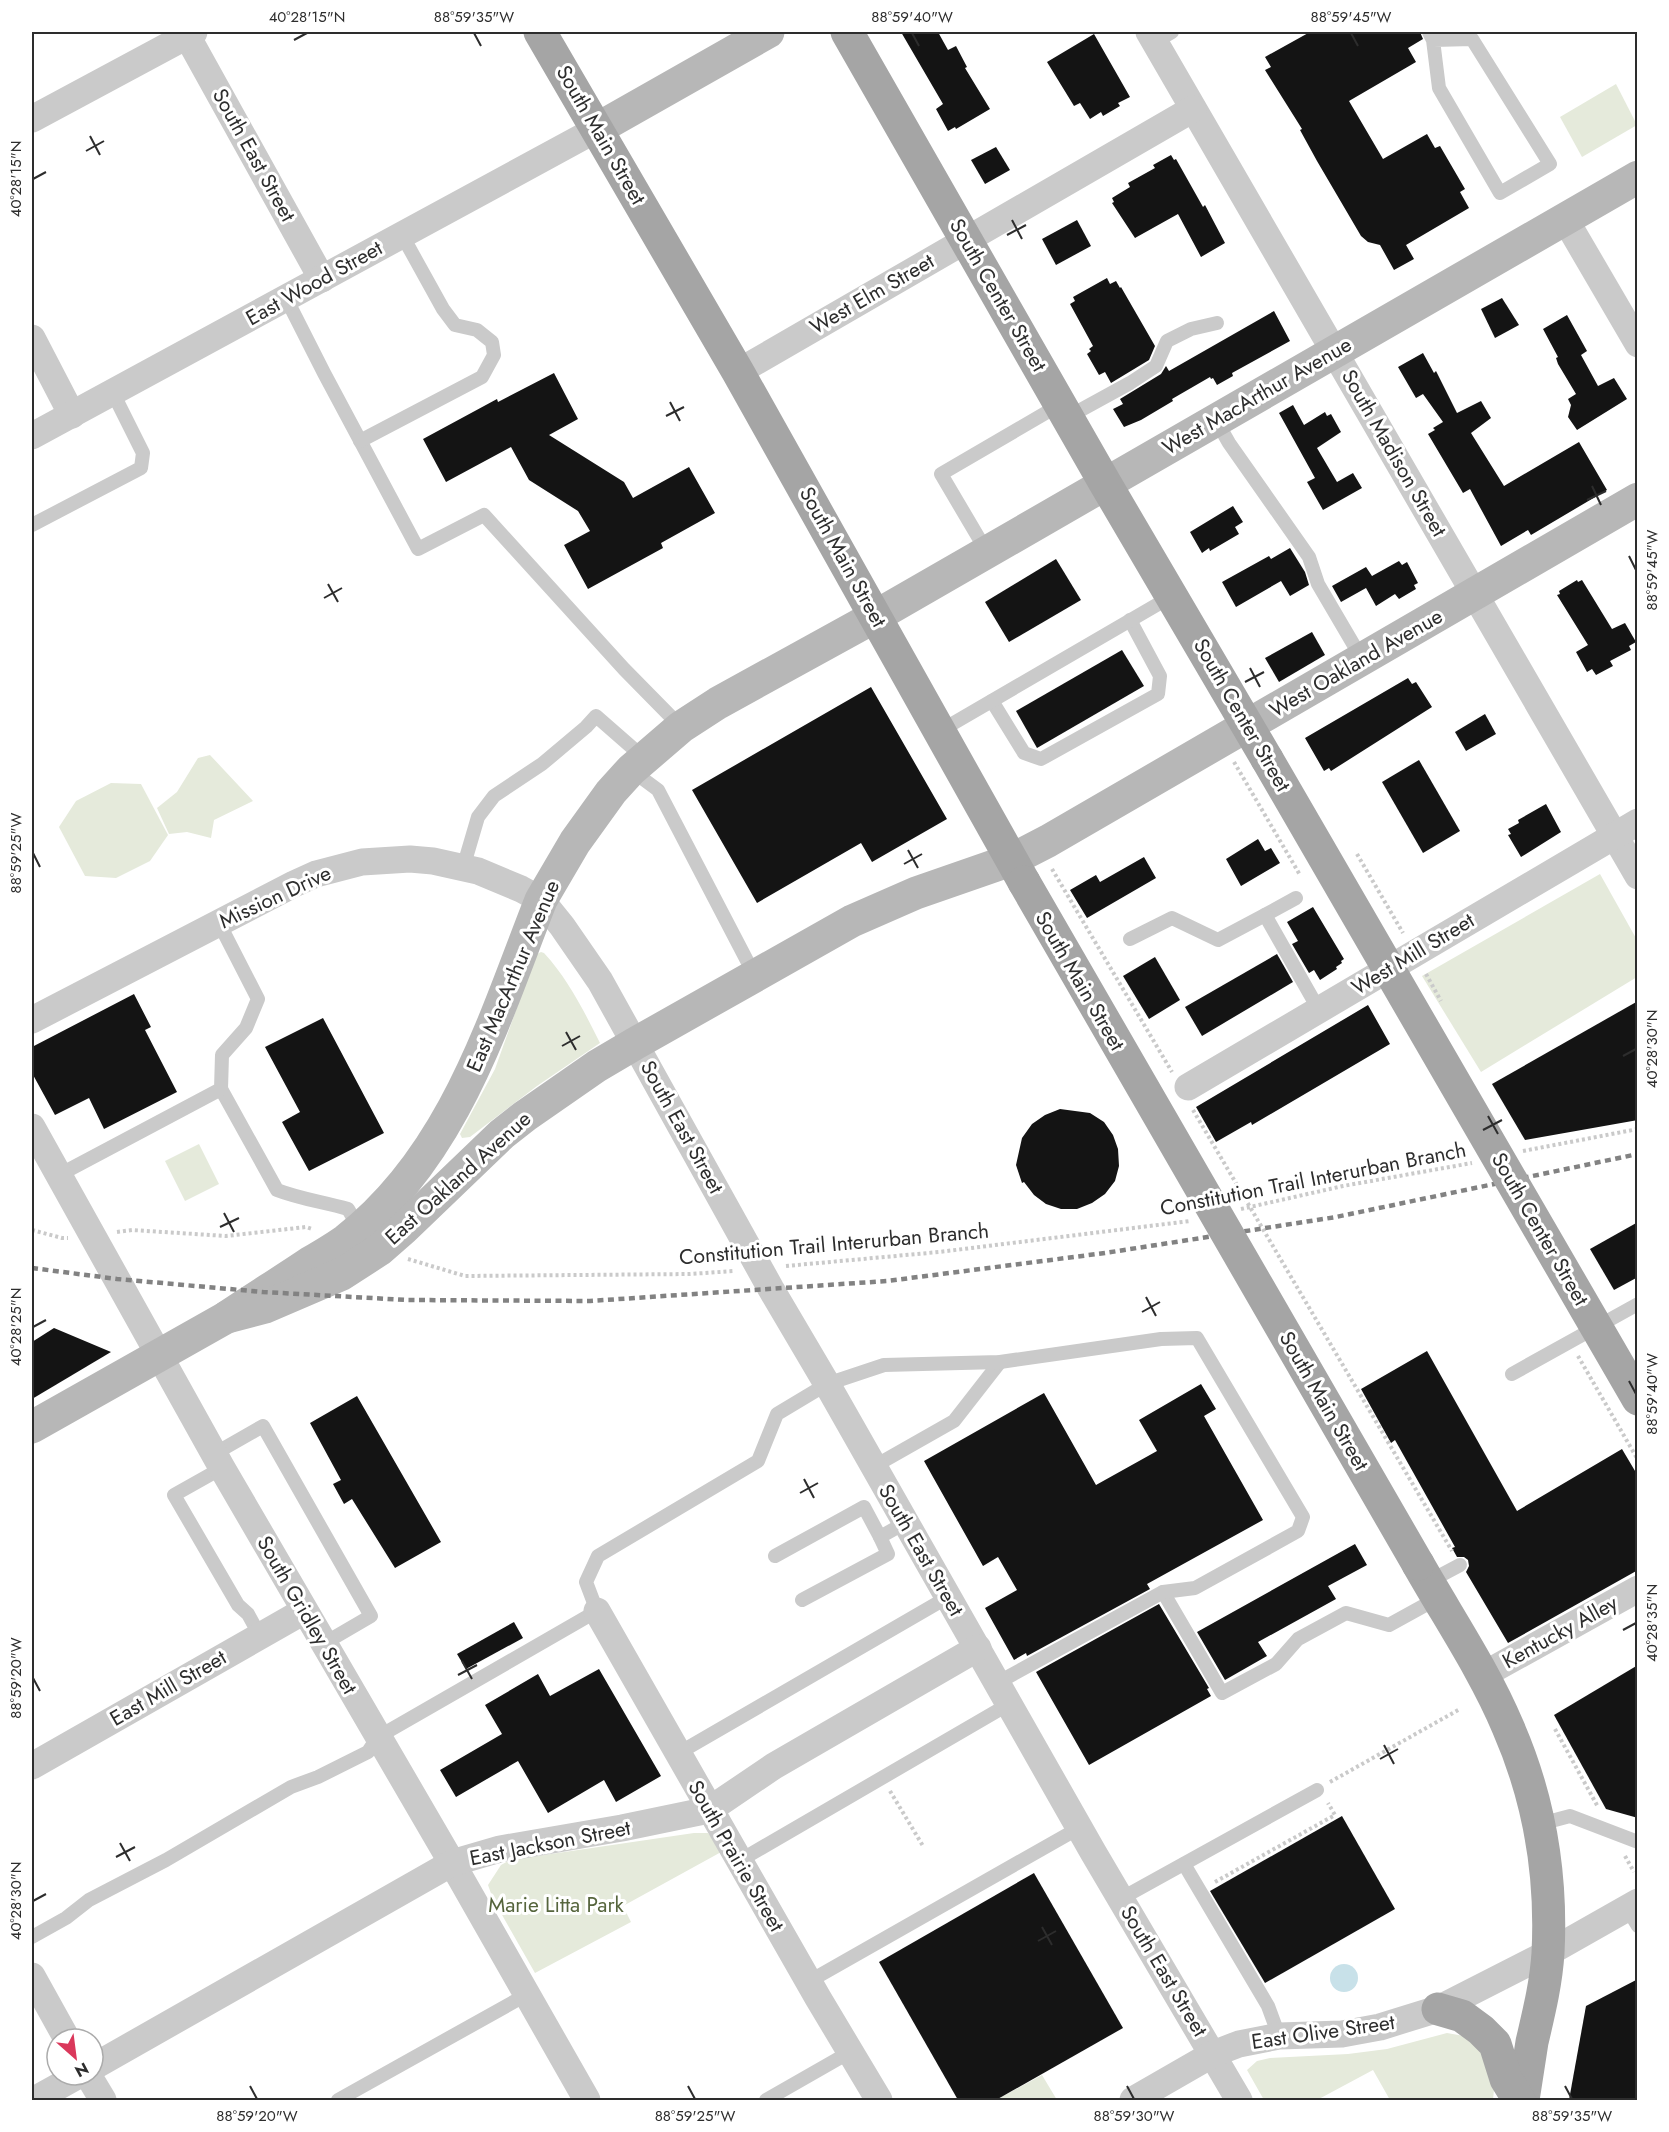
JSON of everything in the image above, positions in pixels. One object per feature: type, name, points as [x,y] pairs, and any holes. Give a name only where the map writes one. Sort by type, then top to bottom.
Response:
[{"type":"main road","name":"South Main Street","points":[[540,32],[738,372],[940,731],[1029,870],[1483,1675],[1508,1725],[1526,1774],[1540,1824],[1547,1881],[1548,1953]]},
{"type":"main road","points":[[597,129],[768,32]]},
{"type":"main road","name":"South Center Street","points":[[847,32],[1638,1399]]},
{"type":"main road","name":"West MacArthur Avenue","points":[[876,616],[1638,177]]},
{"type":"main road","name":"West Oakland Avenue","points":[[1029,870],[1248,725],[1638,499]]},
{"type":"main road","name":"East MacArthur Avenue","points":[[159,1355],[361,1239],[412,1172],[454,1110],[471,1077],[541,900],[575,842],[611,792],[638,764],[681,727],[718,703],[876,616]]},
{"type":"main road","name":"East Oakland Avenue","points":[[361,1239],[427,1207],[502,1134],[597,1066],[852,921],[916,893],[1029,870]]},
{"type":"main road","points":[[32,1427],[159,1355]]},
{"type":"main road","points":[[1521,2100],[1545,1989],[1548,1953]]},
{"type":"main road","points":[[1438,2009],[1461,2016],[1481,2030],[1495,2044],[1506,2079],[1521,2100]]},
{"type":"street","points":[[32,119],[189,33]]},
{"type":"street","name":"South East Street","points":[[189,33],[322,279]]},
{"type":"street","name":"South Madison Street","points":[[1159,35],[1194,109],[1638,876]]},
{"type":"street","name":"West Elm Street","points":[[738,372],[1194,109]]},
{"type":"street","name":"East Wood Street","points":[[32,436],[597,129]]},
{"type":"street","points":[[1565,219],[1638,345]]},
{"type":"street","points":[[32,338],[72,415]]},
{"type":"street","name":"West Mill Street","points":[[1184,1090],[1638,822]]},
{"type":"street","name":"Mission Drive","points":[[32,1020],[316,874],[346,865],[386,859],[410,859],[433,861],[500,879],[541,900],[600,981],[636,1043]]},
{"type":"street","name":"South East Street","points":[[636,1043],[759,1268],[1079,1828],[1239,2100]]},
{"type":"street","name":"South Gridley Street","points":[[32,1127],[218,1461],[587,2100]]},
{"type":"street","name":"Kentucky Alley","points":[[1483,1675],[1638,1589]]},
{"type":"street","name":"East Mill Street","points":[[32,1766],[304,1611]]},
{"type":"street","name":"South Prairie Street","points":[[597,1611],[808,1982],[879,2100]]},
{"type":"street","name":"East Jackson Street","points":[[105,2060],[452,1863],[500,1849],[709,1810],[774,1766],[978,1648]]},
{"type":"street","name":"East Olive Street","points":[[1133,2100],[1213,2054],[1239,2044],[1279,2036],[1351,2032],[1410,2019],[1438,2009],[1634,1912]]},
{"type":"street","points":[[32,1976],[60,2027]]},
{"type":"street","points":[[34,2100],[57,2087]]},
{"type":"lane","points":[[1431,36],[1472,39],[1550,164],[1500,194],[1439,88],[1431,36]]},
{"type":"lane","points":[[360,441],[482,377],[494,355],[492,342],[477,330],[454,325],[402,235]]},
{"type":"lane","points":[[286,298],[418,549],[484,515],[624,669],[681,727]]},
{"type":"lane","points":[[987,552],[941,474],[1064,410],[1130,383],[1156,366],[1167,341],[1191,329],[1217,323]]},
{"type":"lane","points":[[32,525],[141,468],[143,453],[113,393]]},
{"type":"lane","points":[[1216,420],[1229,443],[1309,556],[1318,584],[1362,659]]},
{"type":"lane","points":[[940,731],[1172,596]]},
{"type":"lane","points":[[992,701],[1024,753],[1041,759],[1158,694],[1160,676],[1130,620]]},
{"type":"lane","points":[[463,868],[478,817],[494,796],[542,764],[596,716],[658,790],[755,976]]},
{"type":"lane","points":[[1130,939],[1172,918],[1218,940],[1296,898]]},
{"type":"lane","points":[[1265,915],[1319,1010]]},
{"type":"lane","points":[[219,922],[258,999],[246,1028],[222,1055],[221,1089],[277,1190],[294,1197],[319,1200],[348,1209],[361,1239]]},
{"type":"lane","points":[[59,1176],[221,1089]]},
{"type":"lane","points":[[1512,1374],[1638,1304]]},
{"type":"lane","points":[[32,1937],[66,1918],[89,1900],[166,1860],[291,1787],[318,1777],[368,1752],[378,1737],[597,1611],[586,1582],[598,1556],[758,1461],[777,1414],[827,1384],[885,1365],[1000,1362],[1161,1339],[1197,1338],[1303,1517],[1298,1531],[1195,1588],[1163,1592],[1003,1693],[882,1777],[739,1861]]},
{"type":"lane","points":[[873,1467],[954,1421],[1000,1362]]},
{"type":"lane","points":[[260,1636],[248,1614],[237,1605],[174,1495],[262,1426],[371,1616],[323,1644]]},
{"type":"lane","points":[[775,1556],[864,1507],[888,1554],[802,1600]]},
{"type":"lane","points":[[879,1537],[905,1523]]},
{"type":"lane","points":[[1163,1592],[1222,1693],[1276,1664],[1298,1639],[1346,1613],[1389,1626],[1428,1581],[1460,1565]]},
{"type":"lane","points":[[677,1754],[948,1597]]},
{"type":"lane","points":[[1120,1899],[1317,1790]]},
{"type":"lane","points":[[1540,1824],[1570,1816],[1638,1842]]},
{"type":"lane","points":[[808,1982],[1079,1828]]},
{"type":"lane","points":[[1184,1864],[1268,2006],[1279,2036]]},
{"type":"lane","points":[[338,2100],[526,1995]]},
{"type":"lane","points":[[766,2100],[850,2052]]},
{"type":"path","points":[[1029,870],[1184,1090],[1460,1565]]},
{"type":"path","points":[[1512,1154],[1638,1129]]},
{"type":"path","name":"Constitution Trail Interurban Branch","points":[[1230,1211],[1343,1186],[1479,1161]]},
{"type":"path","name":"Constitution Trail Interurban Branch","points":[[32,1230],[62,1238],[132,1230],[226,1236],[306,1227],[361,1239],[465,1276],[690,1274],[939,1252],[1191,1221]]},
{"type":"path","points":[[1571,1342],[1638,1460]]},
{"type":"path","points":[[1555,1730],[1634,1872]]},
{"type":"path","points":[[882,1777],[923,1846]]},
{"type":"green space","points":[[1616,84],[1637,125],[1582,157],[1560,117]]},
{"type":"green space","points":[[210,755],[253,801],[214,820],[211,838],[187,832],[169,834],[157,808],[177,792],[198,758]]},
{"type":"green space","points":[[111,783],[141,784],[168,835],[150,861],[116,878],[85,876],[59,827],[76,801]]},
{"type":"green space","points":[[1600,874],[1637,940],[1637,977],[1481,1072],[1422,976]]},
{"type":"green space","points":[[541,952],[553,963],[568,984],[600,1043],[537,1086],[470,1137],[462,1138],[460,1134],[495,1069],[534,960]]},
{"type":"green space","points":[[199,1144],[219,1184],[185,1201],[165,1161]]},
{"type":"green space","name":"Marie Litta Park","points":[[694,1833],[708,1833],[723,1851],[623,1906],[631,1922],[535,1973],[493,1899],[488,1885],[501,1865],[510,1860]]},
{"type":"green space","points":[[1447,2033],[1464,2036],[1479,2046],[1495,2079],[1493,2100],[1390,2100],[1373,2070],[1317,2100],[1264,2100],[1247,2070],[1257,2061],[1270,2058],[1348,2054],[1387,2049]]},
{"type":"green space","points":[[1042,2075],[1057,2100],[996,2100]]},
{"type":"water","points":[[1344,1964],[1354,1968],[1358,1978],[1354,1988],[1344,1992],[1334,1988],[1330,1978],[1334,1968]]},
{"type":"building","points":[[901,32],[938,32],[948,50],[956,46],[967,67],[965,68],[990,109],[956,129],[955,127],[948,131],[936,109],[943,104]]},
{"type":"building","points":[[1310,32],[1420,32],[1423,39],[1408,48],[1416,62],[1349,101],[1383,159],[1427,134],[1435,148],[1440,146],[1465,189],[1460,192],[1469,208],[1406,245],[1414,259],[1394,270],[1380,245],[1368,242],[1361,236],[1317,161],[1300,130],[1302,129],[1265,70],[1271,67],[1265,57]]},
{"type":"building","points":[[1094,34],[1130,97],[1118,103],[1120,106],[1103,116],[1101,112],[1090,119],[1080,103],[1074,106],[1047,62]]},
{"type":"building","points":[[996,147],[1010,170],[985,184],[971,160]]},
{"type":"building","points":[[1171,155],[1174,160],[1176,159],[1203,207],[1205,205],[1225,243],[1201,257],[1178,214],[1135,238],[1112,203],[1114,202],[1112,198],[1130,187],[1128,183],[1155,168],[1153,165]]},
{"type":"building","points":[[1077,220],[1091,246],[1056,265],[1042,239]]},
{"type":"building","points":[[1107,278],[1110,284],[1116,281],[1121,287],[1155,346],[1149,360],[1111,383],[1105,372],[1099,375],[1087,354],[1093,346],[1070,304],[1075,301],[1073,297]]},
{"type":"building","points":[[1502,298],[1519,325],[1495,338],[1481,309]]},
{"type":"building","points":[[1274,311],[1290,341],[1232,373],[1233,376],[1217,385],[1210,377],[1141,420],[1124,427],[1113,409],[1123,404],[1120,399],[1161,374],[1166,366],[1169,371]]},
{"type":"building","points":[[1567,315],[1587,351],[1581,355],[1598,386],[1614,378],[1627,399],[1577,430],[1568,417],[1571,405],[1568,399],[1576,394],[1558,364],[1556,358],[1558,357],[1543,329]]},
{"type":"building","points":[[1423,353],[1434,373],[1436,371],[1457,413],[1481,401],[1491,418],[1471,433],[1504,486],[1579,442],[1607,490],[1531,535],[1528,530],[1501,546],[1470,489],[1463,493],[1428,434],[1443,422],[1423,394],[1416,398],[1398,367]]},
{"type":"building","points":[[554,373],[578,419],[549,435],[624,482],[633,498],[689,467],[715,513],[661,543],[663,548],[588,589],[564,545],[590,531],[578,511],[529,480],[511,447],[446,482],[423,439],[497,399],[498,402]]},
{"type":"building","points":[[1293,405],[1304,425],[1325,412],[1327,416],[1331,414],[1341,432],[1317,448],[1337,482],[1353,473],[1362,488],[1323,510],[1307,482],[1315,478],[1279,413]]},
{"type":"building","points":[[1233,506],[1243,522],[1235,527],[1239,534],[1210,551],[1209,548],[1202,553],[1190,532]]},
{"type":"building","points":[[1290,548],[1305,572],[1309,585],[1290,596],[1281,581],[1236,607],[1222,582],[1269,556],[1271,559]]},
{"type":"building","points":[[1056,559],[1081,600],[1009,642],[985,602]]},
{"type":"building","points":[[1399,561],[1402,565],[1407,562],[1418,583],[1414,585],[1416,589],[1399,599],[1395,594],[1376,606],[1366,588],[1341,602],[1332,586],[1366,567],[1372,576]]},
{"type":"building","points":[[1577,580],[1578,582],[1582,580],[1612,629],[1625,623],[1636,642],[1629,646],[1631,650],[1610,661],[1613,666],[1596,675],[1592,669],[1587,672],[1576,652],[1588,645],[1557,595],[1560,594],[1559,591]]},
{"type":"building","points":[[1312,632],[1325,655],[1279,682],[1265,658]]},
{"type":"building","points":[[1122,650],[1144,686],[1037,748],[1016,711]]},
{"type":"building","points":[[1408,678],[1412,684],[1416,682],[1432,707],[1331,771],[1329,768],[1324,771],[1305,738]]},
{"type":"building","points":[[871,687],[947,819],[872,862],[861,843],[757,903],[692,790]]},
{"type":"building","points":[[1485,714],[1496,734],[1466,751],[1455,732]]},
{"type":"building","points":[[1419,760],[1460,831],[1423,853],[1382,782]]},
{"type":"building","points":[[1546,804],[1561,832],[1521,857],[1508,835],[1511,834],[1508,829],[1519,823],[1518,820]]},
{"type":"building","points":[[1258,839],[1265,851],[1271,848],[1280,863],[1241,886],[1226,859]]},
{"type":"building","points":[[1144,857],[1156,878],[1087,918],[1070,890],[1096,875],[1100,882]]},
{"type":"building","points":[[1313,907],[1344,959],[1336,967],[1337,969],[1320,980],[1314,970],[1309,973],[1292,944],[1298,941],[1287,922]]},
{"type":"building","points":[[1277,954],[1293,982],[1202,1036],[1185,1007]]},
{"type":"building","points":[[1155,957],[1180,1000],[1149,1019],[1123,976]]},
{"type":"building","points":[[134,994],[151,1027],[145,1030],[177,1092],[104,1129],[89,1098],[55,1115],[32,1073],[32,1047]]},
{"type":"building","points":[[1638,1001],[1638,1120],[1525,1140],[1492,1084]]},
{"type":"building","points":[[1368,1005],[1390,1044],[1252,1125],[1251,1122],[1216,1142],[1196,1107]]},
{"type":"building","points":[[323,1018],[384,1133],[309,1171],[282,1122],[300,1112],[265,1047]]},
{"type":"building","points":[[1060,1109],[1090,1113],[1104,1122],[1113,1135],[1118,1149],[1119,1166],[1115,1181],[1105,1194],[1077,1209],[1061,1209],[1046,1204],[1034,1195],[1024,1182],[1022,1183],[1016,1165],[1022,1138],[1032,1124]]},
{"type":"building","points":[[1638,1222],[1638,1277],[1614,1290],[1590,1249]]},
{"type":"building","points":[[54,1328],[111,1352],[32,1399],[32,1342]]},
{"type":"building","points":[[1427,1351],[1517,1511],[1622,1449],[1638,1476],[1638,1570],[1508,1643],[1466,1572],[1469,1566],[1468,1560],[1464,1557],[1457,1557],[1452,1548],[1455,1547],[1395,1440],[1391,1443],[1361,1389]]},
{"type":"building","points":[[1201,1384],[1216,1409],[1204,1416],[1263,1520],[1147,1584],[1150,1589],[1027,1656],[1026,1653],[1014,1660],[985,1608],[1017,1590],[998,1557],[983,1566],[924,1461],[1044,1393],[1096,1485],[1157,1451],[1139,1420]]},
{"type":"building","points":[[357,1396],[441,1542],[395,1568],[352,1499],[344,1504],[333,1484],[341,1480],[310,1423]]},
{"type":"building","points":[[1355,1544],[1367,1565],[1328,1586],[1336,1599],[1258,1642],[1267,1656],[1225,1680],[1197,1632]]},
{"type":"building","points":[[1159,1604],[1209,1688],[1207,1689],[1211,1696],[1089,1765],[1036,1672]]},
{"type":"building","points":[[514,1622],[523,1638],[466,1669],[457,1654]]},
{"type":"building","points":[[1638,1665],[1638,1818],[1606,1809],[1554,1715]]},
{"type":"building","points":[[599,1669],[661,1776],[616,1802],[604,1780],[548,1813],[518,1761],[456,1797],[440,1770],[502,1734],[485,1705],[538,1674],[550,1696]]},
{"type":"building","points":[[1342,1816],[1395,1909],[1265,1983],[1210,1891]]},
{"type":"building","points":[[1034,1873],[1123,2028],[996,2100],[958,2100],[879,1962]]},
{"type":"building","points":[[1638,1979],[1638,2100],[1569,2100],[1586,2006]]},
{"type":"railway","points":[[32,1268],[117,1279],[263,1292],[407,1300],[590,1301],[887,1281],[1105,1253],[1336,1217],[1638,1154]]}]
